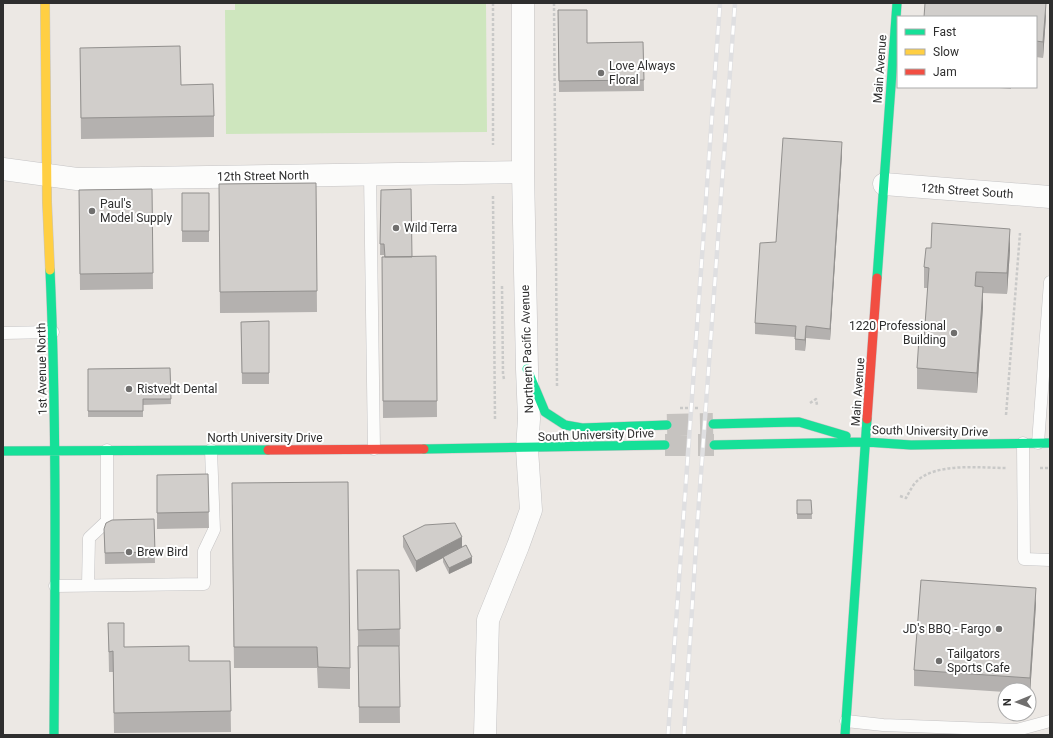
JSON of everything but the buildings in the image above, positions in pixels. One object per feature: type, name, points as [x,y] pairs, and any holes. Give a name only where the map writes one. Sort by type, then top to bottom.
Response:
[{"type":"main road","name":"1st Avenue North","points":[[45,3],[47,174],[53,332],[55,450],[54,735]]},
{"type":"main road","name":"Main Avenue","points":[[845,735],[897,3]]},
{"type":"main road","points":[[527,369],[540,405],[545,412],[565,425],[582,428],[667,425]]},
{"type":"main road","points":[[712,424],[799,422],[866,442]]},
{"type":"main road","name":"South University Drive","points":[[714,445],[866,442],[911,445],[1050,443]]},
{"type":"main road","name":"South University Drive","points":[[527,449],[665,445]]},
{"type":"main road","name":"North University Drive","points":[[3,452],[55,450],[527,449]]},
{"type":"street","name":"Northern Pacific Avenue","points":[[485,735],[488,620],[531,510],[527,449],[529,419],[523,172],[522,3]]},
{"type":"street","name":"12th Street North","points":[[3,169],[77,179],[523,172]]},
{"type":"street","name":"12th Street South","points":[[884,184],[1050,197]]},
{"type":"lane","points":[[370,174],[374,449]]},
{"type":"lane","points":[[1038,443],[1050,282]]},
{"type":"lane","points":[[3,333],[53,332]]},
{"type":"lane","points":[[1023,444],[1024,559],[1050,560]]},
{"type":"lane","points":[[88,586],[89,538],[107,521],[107,450]]},
{"type":"lane","points":[[55,586],[204,584],[204,551],[214,530],[211,450]]},
{"type":"lane","points":[[846,721],[883,725],[1017,730],[1050,721]]},
{"type":"path","points":[[492,3],[493,145]]},
{"type":"path","points":[[554,3],[557,392]]},
{"type":"path","points":[[493,196],[495,420]]},
{"type":"path","points":[[1006,415],[1020,233]]},
{"type":"path","points":[[803,403],[810,403],[816,400]]},
{"type":"path","points":[[673,408],[704,408]]},
{"type":"path","points":[[900,496],[906,498],[916,482],[930,472],[946,468],[1050,468]]},
{"type":"green space","points":[[235,3],[486,3],[487,132],[226,134],[225,10],[235,10]]},
{"type":"tunnel","points":[[667,425],[713,424]]},
{"type":"tunnel","points":[[665,445],[714,445]]},
{"type":"railway","points":[[668,735],[720,3]]},
{"type":"railway","points":[[684,735],[698,515],[735,3]]},
{"type":"traffic: fast","points":[[877,278],[897,3]]},
{"type":"traffic: fast","points":[[50,270],[55,444],[54,735]]},
{"type":"traffic: fast","points":[[527,369],[545,412],[565,425],[582,428],[667,425]]},
{"type":"traffic: fast","points":[[845,735],[867,419]]},
{"type":"traffic: fast","points":[[713,424],[799,422],[846,436]]},
{"type":"traffic: fast","points":[[714,445],[866,442],[911,445],[1050,443]]},
{"type":"traffic: fast","points":[[424,449],[665,445]]},
{"type":"traffic: fast","points":[[3,451],[268,450]]},
{"type":"traffic: slow","points":[[45,3],[47,202],[50,270]]},
{"type":"traffic: jam","points":[[867,419],[877,278]]},
{"type":"traffic: jam","points":[[268,450],[424,449]]},
{"type":"place","name":"Love Always Floral","points":[[601,73]]},
{"type":"place","name":"Paul's Model Supply","points":[[92,211]]},
{"type":"place","name":"Wild Terra","points":[[396,228]]},
{"type":"place","name":"1220 Professional Building","points":[[954,333]]},
{"type":"place","name":"Ristvedt Dental","points":[[129,389]]},
{"type":"place","name":"Brew Bird","points":[[129,552]]},
{"type":"place","name":"JD's BBQ - Fargo","points":[[999,629]]},
{"type":"place","name":"Tailgators Sports Cafe","points":[[939,661]]}]
